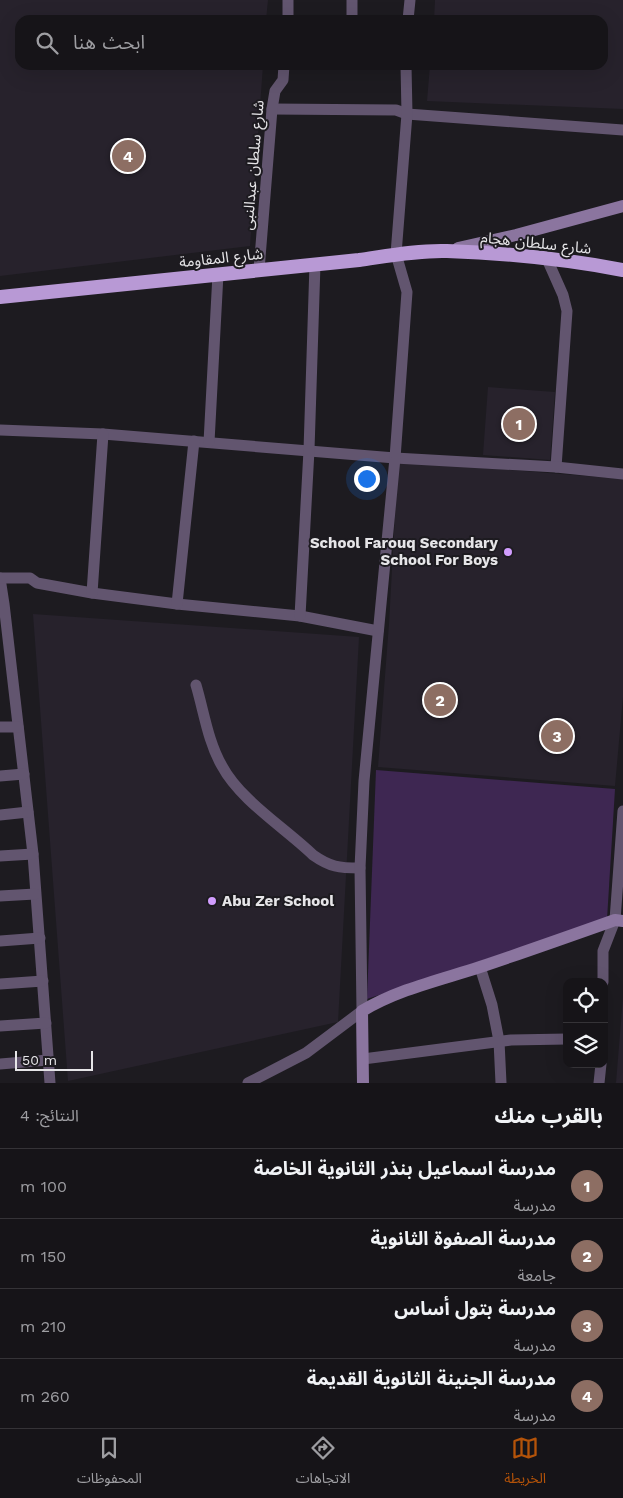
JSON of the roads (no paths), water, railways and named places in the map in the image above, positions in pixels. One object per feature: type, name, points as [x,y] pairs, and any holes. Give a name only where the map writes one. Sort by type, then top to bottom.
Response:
[{"type":"highway","name":"شارع المقاومة","points":[[0,297],[396,254],[446,251]]},
{"type":"highway","name":"شارع سلطان هجام","points":[[446,251],[547,258],[623,270]]},
{"type":"main road","points":[[446,251],[507,238],[623,206]]},
{"type":"main road","points":[[363,1083],[362,1011],[412,988],[619,921]]},
{"type":"street","points":[[288,0],[288,15]]},
{"type":"street","points":[[352,0],[352,15]]},
{"type":"street","points":[[408,15],[410,0]]},
{"type":"street","name":"شارع سلطان عبدالنبى","points":[[259,270],[272,109],[275,91],[283,80],[284,70]]},
{"type":"street","points":[[248,1083],[306,1053],[362,1011],[360,868],[364,781],[395,458],[407,292],[396,254],[407,114],[406,70]]},
{"type":"street","points":[[272,109],[396,110],[407,114],[623,130]]},
{"type":"street","points":[[547,258],[566,303],[567,311],[556,467]]},
{"type":"street","points":[[300,616],[309,450],[315,264]]},
{"type":"street","points":[[209,442],[218,274]]},
{"type":"street","points":[[0,430],[103,434],[395,458],[556,467],[623,474]]},
{"type":"street","points":[[92,593],[103,434]]},
{"type":"street","points":[[177,604],[194,441]]},
{"type":"street","points":[[50,1083],[33,854],[18,727],[6,672],[0,578],[30,578],[37,583],[92,593],[177,604],[300,616],[378,631]]},
{"type":"street","points":[[196,686],[214,749],[222,767],[235,786],[324,863],[342,868],[360,868]]},
{"type":"street","points":[[0,727],[18,727]]},
{"type":"street","points":[[0,776],[24,774]]},
{"type":"street","points":[[603,978],[603,951],[619,921],[623,811]]},
{"type":"street","points":[[0,815],[28,812]]},
{"type":"street","points":[[0,856],[33,854]]},
{"type":"street","points":[[0,896],[35,894]]},
{"type":"street","points":[[0,941],[40,938]]},
{"type":"street","points":[[480,967],[492,1005],[500,1041],[501,1083]]},
{"type":"street","points":[[0,984],[43,981]]},
{"type":"street","points":[[0,1026],[46,1023]]},
{"type":"street","points":[[363,1058],[500,1041],[563,1039]]},
{"type":"street","points":[[0,1064],[48,1060]]},
{"type":"street","points":[[599,1083],[601,1068]]},
{"type":"place","name":"مدرسة الجنينة الثانوية القديمة","points":[[128,156]]},
{"type":"place","name":"مدرسة اسماعيل بنذر الثانوية الخاصة","points":[[519,424]]},
{"type":"place","name":"School Farouq Secondary School For Boys","points":[[508,552]]},
{"type":"place","name":"مدرسة الصفوة الثانوية","points":[[440,700]]},
{"type":"place","name":"مدرسة بتول أساس","points":[[557,736]]},
{"type":"place","name":"Abu Zer School","points":[[212,901]]}]
